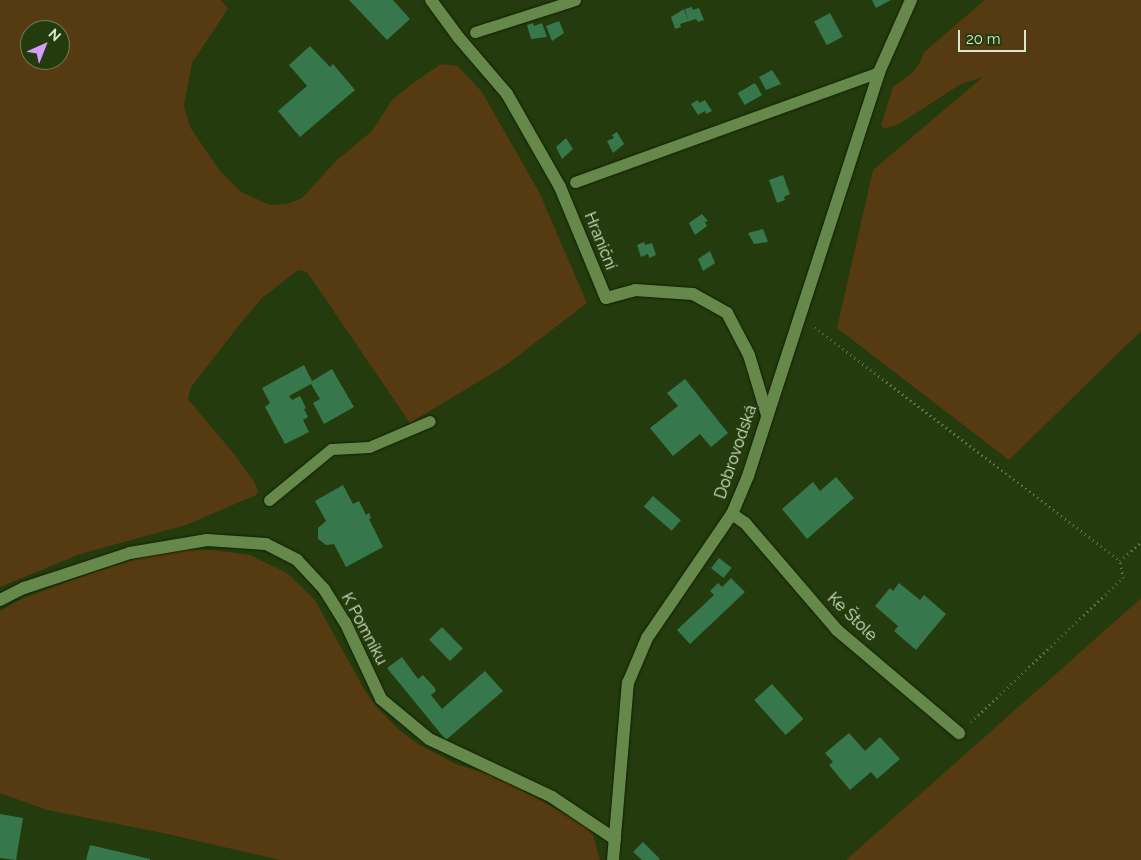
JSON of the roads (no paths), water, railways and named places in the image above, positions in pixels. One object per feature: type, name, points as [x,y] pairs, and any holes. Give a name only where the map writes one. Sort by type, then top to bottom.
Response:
[{"type":"street","name":"Hraniční","points":[[431,0],[459,38],[507,94],[560,187],[606,298],[635,290],[693,294],[727,312],[749,355],[767,414]]},
{"type":"street","name":"Dobrovodská","points":[[613,860],[628,683],[647,638],[732,514],[748,476],[879,72],[911,0]]},
{"type":"street","name":"Ke Štole","points":[[732,514],[745,523],[837,630],[960,733]]},
{"type":"street","name":"K Pomníku","points":[[0,600],[24,588],[130,553],[207,540],[266,544],[297,560],[324,589],[345,622],[381,699],[429,739],[552,797],[615,838]]},
{"type":"lane","points":[[475,32],[575,0]]},
{"type":"lane","points":[[574,182],[879,72]]},
{"type":"lane","points":[[269,500],[331,449],[369,447],[430,421]]}]
